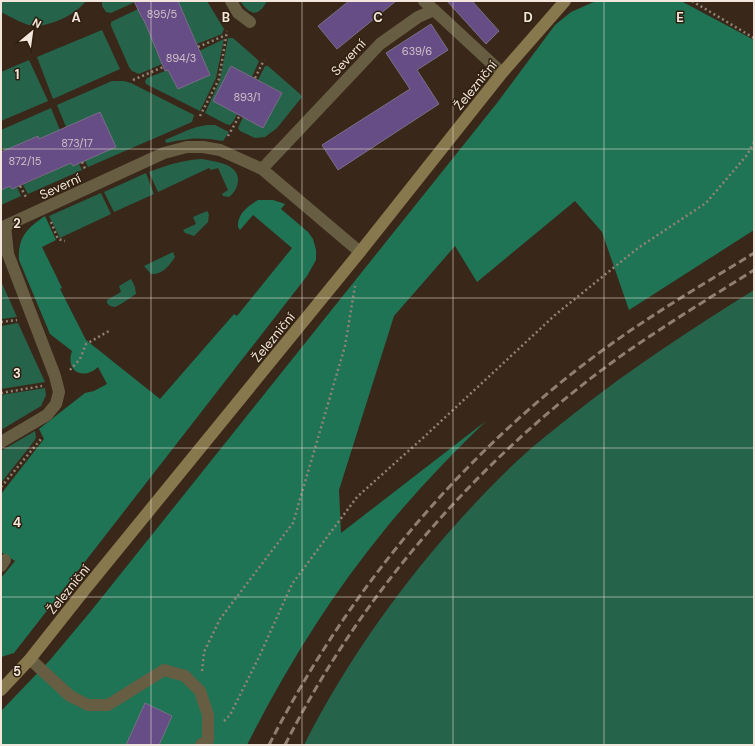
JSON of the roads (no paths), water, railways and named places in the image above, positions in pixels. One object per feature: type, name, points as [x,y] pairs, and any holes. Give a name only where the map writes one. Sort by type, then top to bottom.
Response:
[{"type":"street","points":[[231,1],[238,13],[250,22]]},
{"type":"street","points":[[424,1],[502,73]]},
{"type":"street","name":"Železniční","points":[[1,690],[30,659],[360,252],[502,73],[565,1]]},
{"type":"street","name":"Severní","points":[[262,169],[380,44],[418,17],[434,10]]},
{"type":"street","name":"Severní","points":[[1,442],[47,415],[56,404],[59,392],[56,380],[8,254],[3,227],[164,153],[187,147],[203,147],[220,150],[262,169],[360,252]]},
{"type":"street","points":[[30,659],[70,696],[88,705],[108,705],[164,670],[185,676],[200,691],[208,715],[204,743]]},
{"type":"railway","points":[[269,745],[301,686],[375,575],[417,523],[462,473],[510,426],[561,383],[614,342],[666,307],[754,253]]},
{"type":"railway","points":[[285,745],[316,688],[351,633],[389,579],[431,529],[476,481],[523,435],[573,392],[625,353],[754,270]]}]
